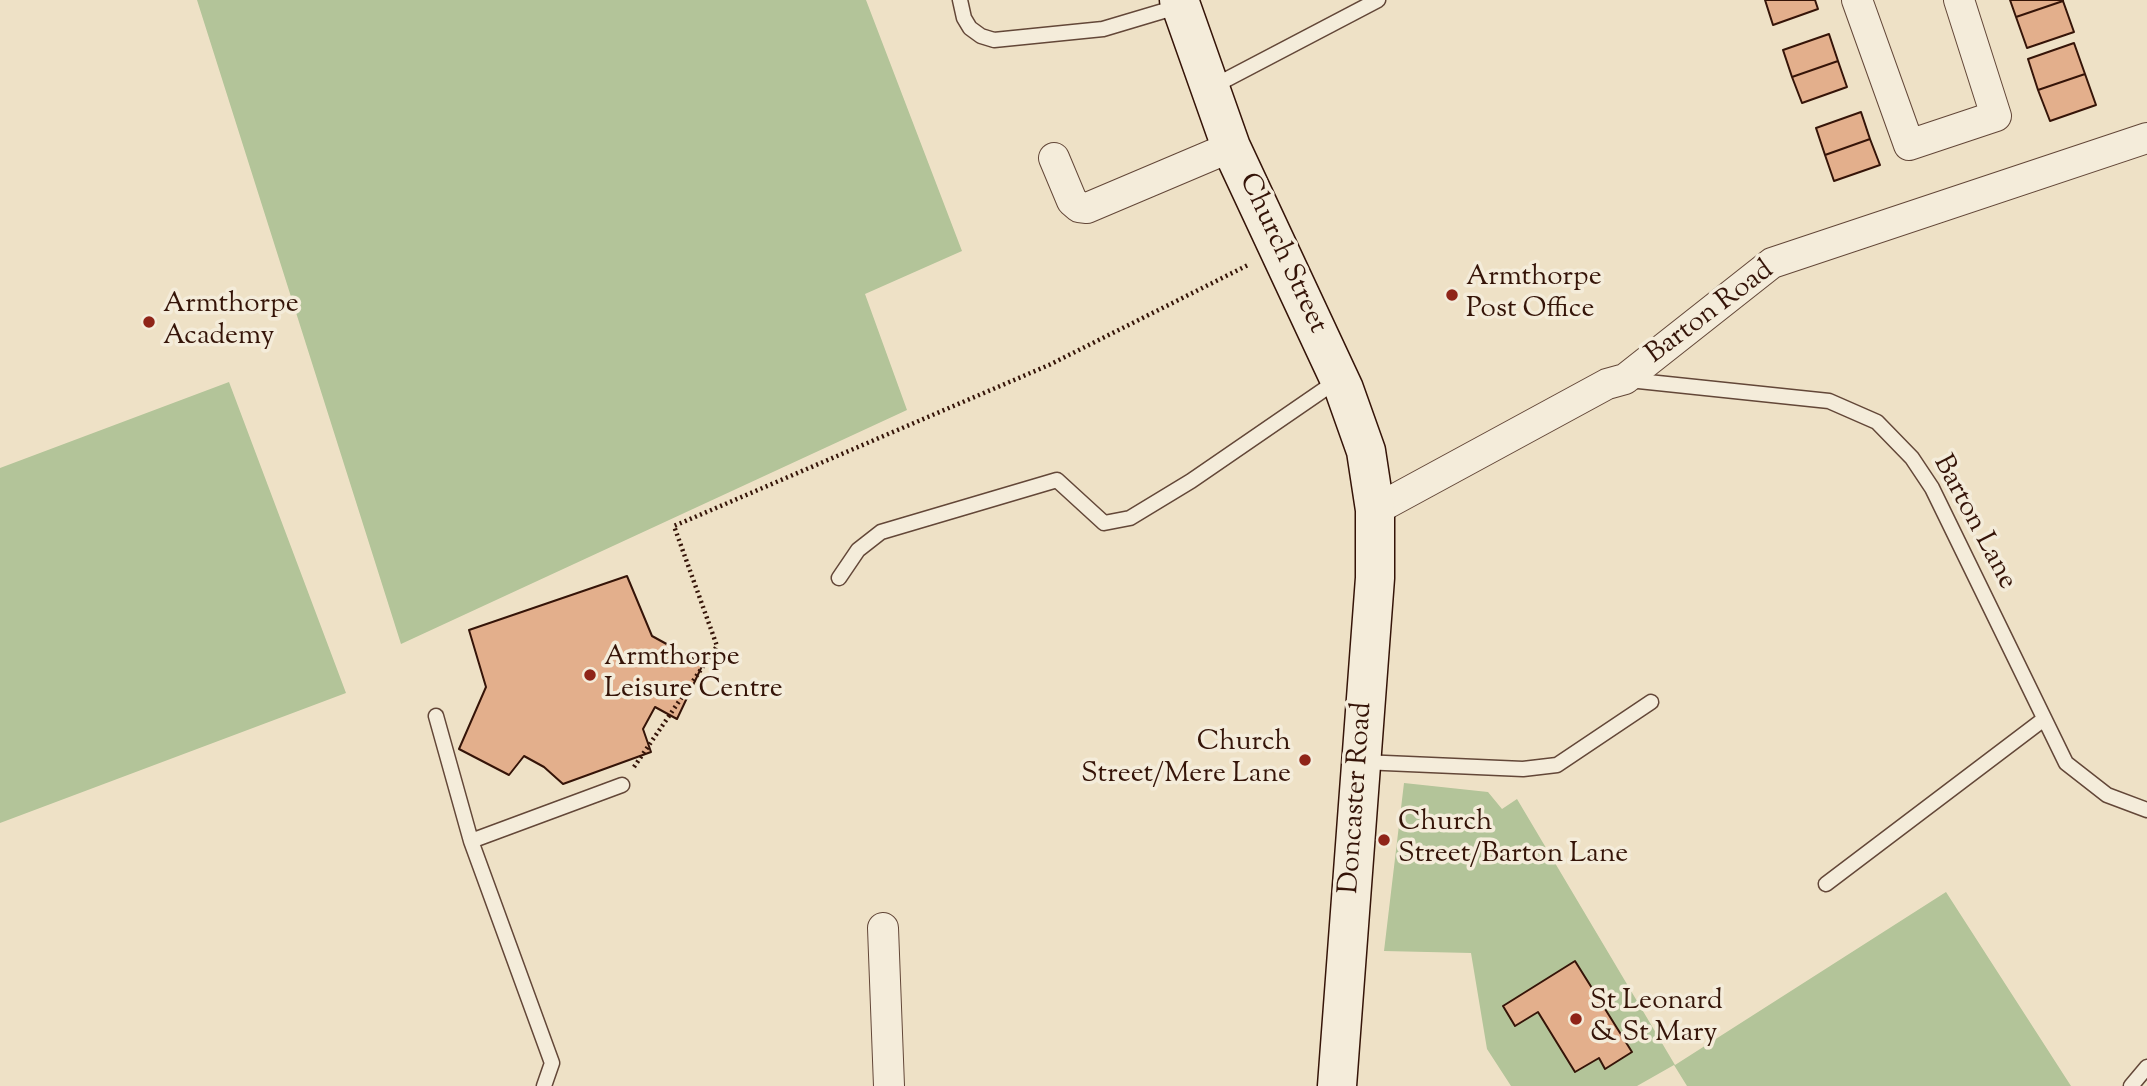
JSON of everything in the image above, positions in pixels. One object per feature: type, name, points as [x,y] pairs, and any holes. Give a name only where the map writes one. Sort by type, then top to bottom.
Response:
[{"type":"street","points":[[1857,0],[1909,145],[1996,116],[1959,0]]},
{"type":"street","name":"Church Street","points":[[1180,3],[1231,147],[1339,379],[1366,451],[1375,510]]},
{"type":"street","name":"Barton Road","points":[[1375,510],[1607,384],[1625,379],[1772,263],[2147,138]]},
{"type":"street","points":[[1054,158],[1072,201],[1079,207],[1087,208],[1231,147]]},
{"type":"street","name":"Doncaster Road","points":[[1337,1086],[1375,578],[1375,510]]},
{"type":"street","points":[[883,928],[889,1086]]},
{"type":"lane","points":[[960,0],[964,19],[970,28],[981,36],[994,40],[1103,29],[1180,3]]},
{"type":"lane","points":[[1210,88],[1378,0]]},
{"type":"lane","points":[[839,578],[858,550],[881,532],[1056,480],[1104,523],[1130,517],[1191,481],[1339,379]]},
{"type":"lane","name":"Barton Lane","points":[[1625,379],[1829,401],[1877,422],[1912,458],[1932,488],[2066,763],[2107,795],[2147,810]]},
{"type":"lane","points":[[1360,762],[1523,769],[1557,765],[1651,702]]},
{"type":"lane","points":[[436,716],[471,841],[552,1063],[544,1086]]},
{"type":"lane","points":[[1826,884],[2044,719]]},
{"type":"lane","points":[[471,841],[622,785]]},
{"type":"lane","points":[[2131,1086],[2147,1067]]},
{"type":"path","points":[[622,785],[717,646],[674,526],[1049,365],[1279,250]]},
{"type":"green space","points":[[197,0],[866,0],[962,251],[865,294],[907,410],[401,644]]},
{"type":"green space","points":[[229,382],[346,693],[0,823],[0,468]]},
{"type":"green space","points":[[1404,783],[1488,792],[1502,809],[1517,799],[1675,1065],[1946,892],[2071,1086],[1687,1086],[1674,1065],[1637,1086],[1511,1086],[1487,1049],[1471,953],[1384,951]]},
{"type":"building","points":[[1765,0],[1815,0],[1818,9],[1773,25]]},
{"type":"building","points":[[2010,0],[2063,0],[2063,1],[2016,17]]},
{"type":"building","points":[[2063,1],[2074,32],[2027,48],[2016,17]]},
{"type":"building","points":[[1829,34],[1838,61],[1792,77],[1783,50]]},
{"type":"building","points":[[2074,43],[2085,74],[2038,90],[2028,59]]},
{"type":"building","points":[[1838,61],[1847,87],[1802,103],[1792,77]]},
{"type":"building","points":[[2085,74],[2096,105],[2050,121],[2038,90]]},
{"type":"building","points":[[1861,112],[1870,139],[1825,155],[1816,128]]},
{"type":"building","points":[[1870,139],[1880,165],[1834,181],[1825,155]]},
{"type":"building","name":"Armthorpe Leisure Centre","points":[[627,576],[652,636],[703,664],[677,719],[655,707],[643,729],[651,752],[563,784],[544,767],[524,756],[509,775],[459,749],[486,687],[469,630]]},
{"type":"building","name":"St Leonard & St Mary","points":[[1575,961],[1632,1052],[1605,1069],[1599,1058],[1575,1072],[1538,1012],[1515,1026],[1503,1006]]},
{"type":"place","name":"Armthorpe Post Office","points":[[1452,295]]},
{"type":"place","name":"Armthorpe Academy","points":[[149,322]]},
{"type":"place","name":"Armthorpe Leisure Centre","points":[[590,675]]},
{"type":"place","name":"Church Street/Mere Lane","points":[[1305,760]]},
{"type":"place","name":"Church Street/Barton Lane","points":[[1384,840]]},
{"type":"place","name":"St Leonard & St Mary","points":[[1576,1019]]}]
